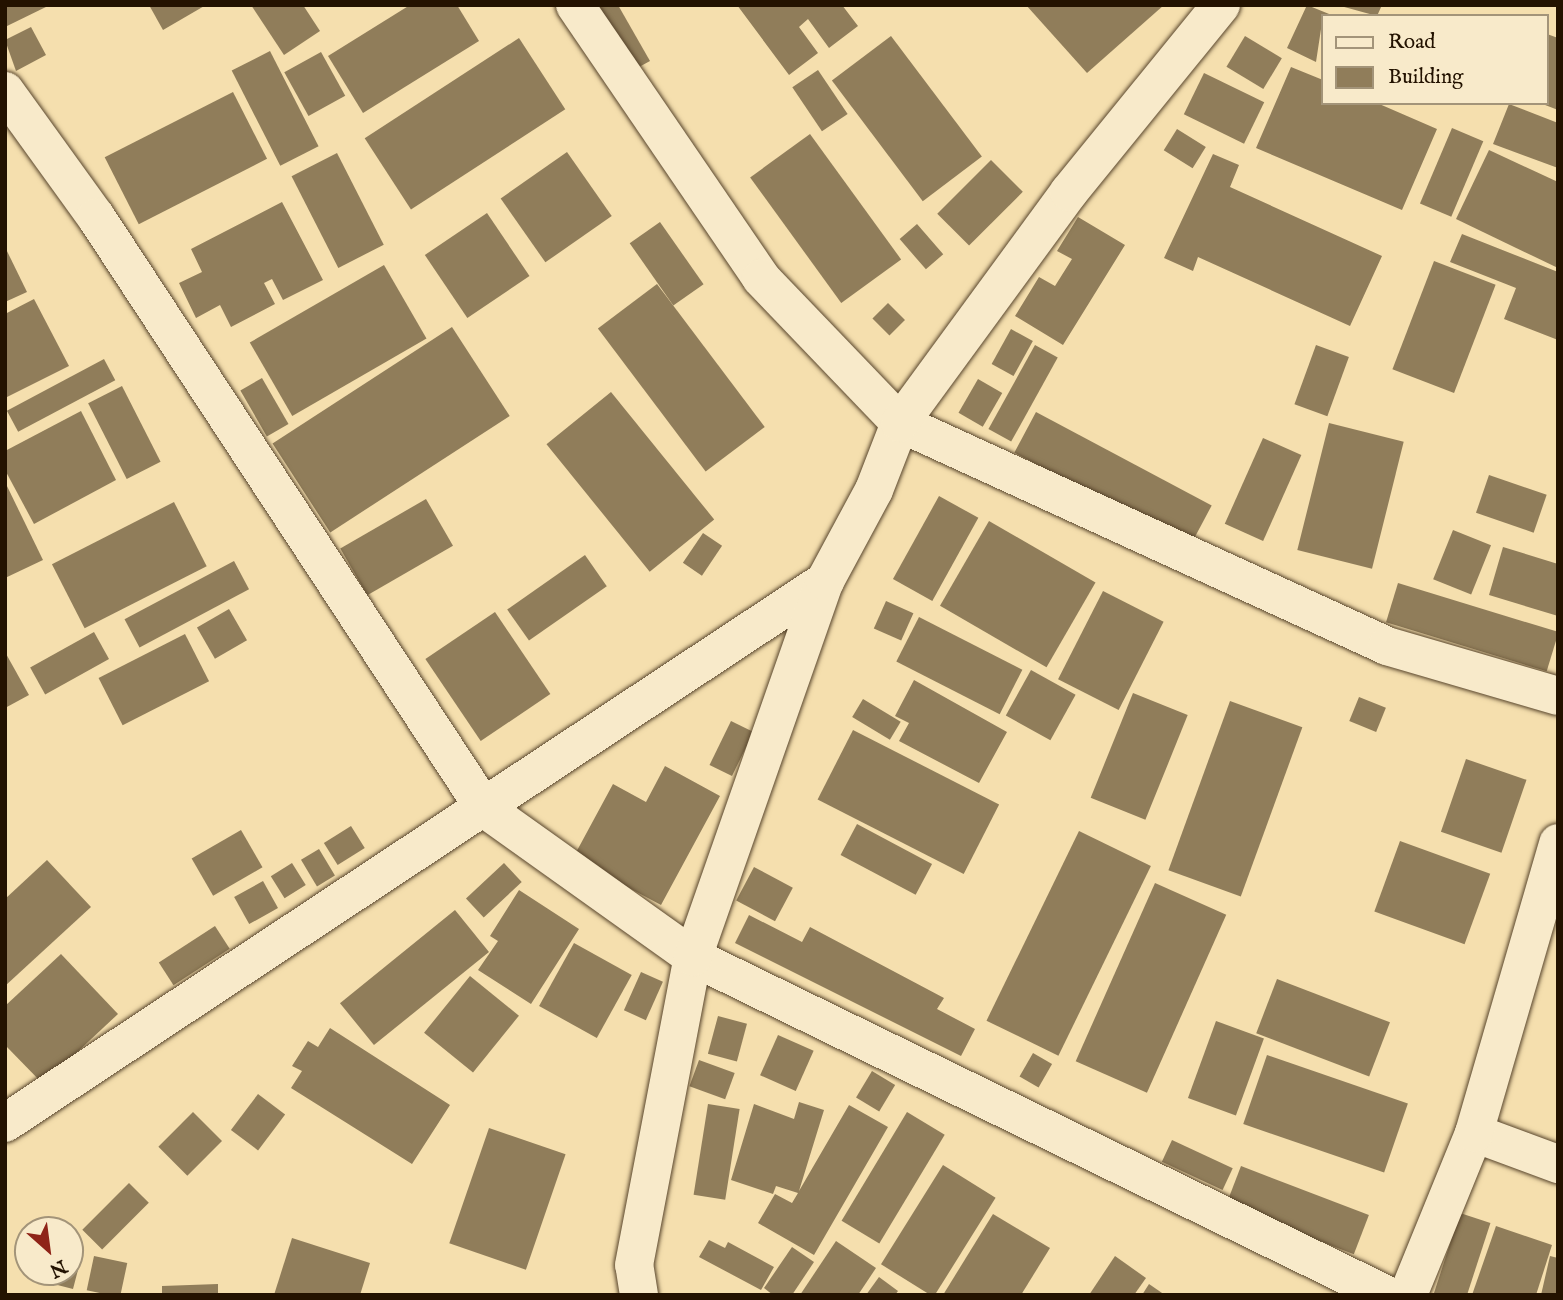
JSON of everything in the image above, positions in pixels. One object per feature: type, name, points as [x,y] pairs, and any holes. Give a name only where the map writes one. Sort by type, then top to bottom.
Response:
[{"type":"street","points":[[575,5],[761,278],[900,423],[1387,646],[1558,696]]},
{"type":"street","points":[[639,1295],[634,1265],[693,957],[825,582],[874,490],[900,423],[1069,191],[1221,5]]},
{"type":"street","points":[[5,91],[96,217],[484,808],[693,957],[1387,1295]]},
{"type":"street","points":[[5,1123],[825,582]]},
{"type":"street","points":[[1408,1295],[1474,1133],[1558,843]]},
{"type":"street","points":[[1474,1133],[1558,1164]]},
{"type":"building","points":[[5,5],[50,5],[5,27]]},
{"type":"building","points":[[149,5],[206,5],[163,30]]},
{"type":"building","points":[[251,5],[303,5],[320,31],[284,55]]},
{"type":"building","points":[[410,5],[457,5],[479,41],[363,113],[328,56]]},
{"type":"building","points":[[588,5],[618,5],[650,61],[628,73]]},
{"type":"building","points":[[737,5],[842,5],[858,26],[829,48],[808,19],[799,27],[818,53],[789,75]]},
{"type":"building","points":[[1026,5],[1164,5],[1087,73]]},
{"type":"building","points":[[1307,5],[1329,14],[1322,14],[1316,62],[1287,48]]},
{"type":"building","points":[[1337,5],[1382,5],[1378,14]]},
{"type":"building","points":[[31,27],[46,55],[16,71],[5,40]]},
{"type":"building","points":[[1549,35],[1558,38],[1558,110],[1545,105],[1549,105]]},
{"type":"building","points":[[891,36],[982,157],[923,201],[832,81]]},
{"type":"building","points":[[1245,36],[1282,58],[1263,89],[1226,67]]},
{"type":"building","points":[[519,38],[565,109],[411,210],[365,138]]},
{"type":"building","points":[[270,51],[319,146],[280,166],[232,71]]},
{"type":"building","points":[[321,52],[345,96],[309,116],[284,72]]},
{"type":"building","points":[[1291,67],[1322,80],[1322,105],[1382,105],[1437,129],[1402,210],[1256,148]]},
{"type":"building","points":[[818,70],[848,114],[822,131],[792,87]]},
{"type":"building","points":[[1204,73],[1264,102],[1244,144],[1184,114]]},
{"type":"building","points":[[233,92],[267,159],[139,224],[105,157]]},
{"type":"building","points":[[1509,105],[1512,105],[1558,123],[1558,168],[1493,144]]},
{"type":"building","points":[[1452,128],[1483,141],[1451,217],[1420,203]]},
{"type":"building","points":[[1177,129],[1206,147],[1193,168],[1164,150]]},
{"type":"building","points":[[810,134],[901,259],[841,303],[750,177]]},
{"type":"building","points":[[1489,150],[1558,182],[1558,268],[1456,219]]},
{"type":"building","points":[[567,152],[612,216],[545,262],[501,198]]},
{"type":"building","points":[[337,153],[384,245],[338,268],[292,176]]},
{"type":"building","points":[[1213,154],[1239,165],[1230,187],[1382,256],[1350,326],[1198,257],[1193,271],[1164,258]]},
{"type":"building","points":[[991,160],[1023,192],[969,246],[937,214]]},
{"type":"building","points":[[282,202],[323,280],[283,300],[272,279],[264,283],[275,304],[231,327],[220,305],[196,318],[179,283],[202,272],[191,249]]},
{"type":"building","points":[[487,213],[529,276],[467,318],[425,255]]},
{"type":"building","points":[[1078,217],[1125,245],[1063,345],[1015,316],[1039,277],[1055,286],[1072,259],[1057,251]]},
{"type":"building","points":[[660,222],[704,284],[673,305],[630,243]]},
{"type":"building","points":[[917,224],[943,254],[926,269],[900,239]]},
{"type":"building","points":[[1462,234],[1558,272],[1558,340],[1504,319],[1516,288],[1450,262]]},
{"type":"building","points":[[5,247],[27,292],[5,302]]},
{"type":"building","points":[[1434,261],[1496,285],[1454,393],[1392,369]]},
{"type":"building","points":[[384,265],[426,339],[292,416],[250,342]]},
{"type":"building","points":[[657,284],[765,427],[706,471],[598,329]]},
{"type":"building","points":[[34,299],[69,366],[5,398],[5,314]]},
{"type":"building","points":[[888,303],[905,320],[889,336],[872,319]]},
{"type":"building","points":[[452,327],[510,416],[330,532],[273,444]]},
{"type":"building","points":[[1011,329],[1033,341],[1013,376],[992,364]]},
{"type":"building","points":[[1035,345],[1058,358],[1011,442],[988,429]]},
{"type":"building","points":[[1316,345],[1349,357],[1327,416],[1294,404]]},
{"type":"building","points":[[104,359],[115,380],[18,432],[7,411]]},
{"type":"building","points":[[262,378],[288,424],[267,436],[240,390]]},
{"type":"building","points":[[978,379],[1002,393],[983,427],[958,413]]},
{"type":"building","points":[[122,386],[161,462],[127,479],[88,403]]},
{"type":"building","points":[[611,392],[714,519],[650,572],[546,444]]},
{"type":"building","points":[[81,411],[116,480],[34,524],[5,470],[5,451]]},
{"type":"building","points":[[1036,412],[1212,505],[1190,546],[1014,453]]},
{"type":"building","points":[[1329,423],[1404,442],[1372,569],[1297,550]]},
{"type":"building","points":[[1263,438],[1301,455],[1263,541],[1225,524]]},
{"type":"building","points":[[1489,475],[1547,495],[1534,533],[1476,513]]},
{"type":"building","points":[[5,482],[43,560],[5,578]]},
{"type":"building","points":[[939,496],[978,518],[932,601],[893,579]]},
{"type":"building","points":[[426,499],[453,546],[367,595],[340,548]]},
{"type":"building","points":[[174,502],[207,566],[85,628],[52,564]]},
{"type":"building","points":[[989,521],[1096,582],[1047,667],[940,606]]},
{"type":"building","points":[[1453,530],[1491,545],[1471,594],[1433,579]]},
{"type":"building","points":[[703,533],[722,546],[702,576],[683,563]]},
{"type":"building","points":[[1503,547],[1558,564],[1558,616],[1489,595]]},
{"type":"building","points":[[585,555],[607,586],[529,641],[507,609]]},
{"type":"building","points":[[234,561],[249,589],[140,647],[125,619]]},
{"type":"building","points":[[1398,583],[1558,632],[1547,671],[1386,622]]},
{"type":"building","points":[[1103,591],[1164,622],[1119,710],[1058,679]]},
{"type":"building","points":[[886,601],[913,613],[901,641],[874,628]]},
{"type":"building","points":[[229,609],[247,640],[215,659],[197,628]]},
{"type":"building","points":[[495,612],[550,694],[481,741],[425,659]]},
{"type":"building","points":[[919,617],[1022,670],[1000,714],[896,662]]},
{"type":"building","points":[[94,632],[109,659],[45,695],[30,667]]},
{"type":"building","points":[[185,634],[209,681],[123,725],[99,678]]},
{"type":"building","points":[[5,652],[29,695],[5,708]]},
{"type":"building","points":[[1031,670],[1076,695],[1050,740],[1006,715]]},
{"type":"building","points":[[914,680],[1007,732],[979,783],[899,741],[909,723],[895,716]]},
{"type":"building","points":[[1133,693],[1188,715],[1145,820],[1091,798]]},
{"type":"building","points":[[1359,697],[1386,708],[1376,732],[1349,721]]},
{"type":"building","points":[[863,699],[901,722],[890,740],[852,717]]},
{"type":"building","points":[[1230,701],[1302,727],[1241,896],[1168,870]]},
{"type":"building","points":[[731,721],[753,732],[732,776],[710,765]]},
{"type":"building","points":[[853,730],[999,804],[964,874],[818,799]]},
{"type":"building","points":[[1466,759],[1527,780],[1501,853],[1441,832]]},
{"type":"building","points":[[665,766],[720,796],[661,905],[573,858],[613,784],[646,802]]},
{"type":"building","points":[[857,824],[932,864],[916,895],[841,855]]},
{"type":"building","points":[[351,826],[365,848],[338,865],[324,843]]},
{"type":"building","points":[[241,830],[262,867],[213,896],[192,858]]},
{"type":"building","points":[[1079,831],[1151,866],[1058,1056],[987,1021]]},
{"type":"building","points":[[1400,841],[1490,874],[1465,944],[1374,911]]},
{"type":"building","points":[[319,849],[335,876],[317,886],[301,860]]},
{"type":"building","points":[[47,860],[91,907],[5,986],[5,899]]},
{"type":"building","points":[[292,863],[306,885],[285,898],[271,876]]},
{"type":"building","points":[[504,863],[522,882],[484,917],[466,898]]},
{"type":"building","points":[[754,867],[793,888],[775,921],[736,901]]},
{"type":"building","points":[[263,881],[278,908],[249,924],[234,897]]},
{"type":"building","points":[[1155,883],[1226,915],[1147,1093],[1076,1061]]},
{"type":"building","points":[[519,890],[579,929],[531,1004],[478,970],[498,941],[490,936]]},
{"type":"building","points":[[455,910],[489,952],[374,1045],[340,1003]]},
{"type":"building","points":[[749,915],[802,942],[810,927],[944,998],[937,1009],[975,1029],[961,1056],[735,943]]},
{"type":"building","points":[[215,926],[230,949],[174,985],[159,962]]},
{"type":"building","points":[[574,943],[632,975],[597,1038],[539,1006]]},
{"type":"building","points":[[61,954],[118,1014],[43,1084],[5,1045],[5,1006]]},
{"type":"building","points":[[641,972],[663,982],[646,1020],[624,1010]]},
{"type":"building","points":[[470,976],[519,1016],[473,1072],[424,1033]]},
{"type":"building","points":[[1277,979],[1390,1022],[1369,1077],[1256,1033]]},
{"type":"building","points":[[718,1016],[747,1024],[737,1061],[708,1054]]},
{"type":"building","points":[[1216,1021],[1264,1038],[1236,1115],[1188,1098]]},
{"type":"building","points":[[330,1028],[450,1105],[412,1164],[291,1088],[302,1071],[292,1066],[308,1041],[318,1047]]},
{"type":"building","points":[[778,1035],[814,1051],[796,1091],[760,1075]]},
{"type":"building","points":[[1033,1053],[1052,1064],[1039,1087],[1020,1076]]},
{"type":"building","points":[[1267,1055],[1408,1104],[1384,1173],[1243,1124]]},
{"type":"building","points":[[699,1060],[735,1073],[725,1099],[689,1086]]},
{"type":"building","points":[[872,1071],[895,1085],[879,1111],[856,1098]]},
{"type":"building","points":[[258,1094],[285,1114],[258,1150],[231,1130]]},
{"type":"building","points":[[799,1102],[824,1110],[799,1191],[849,1105],[888,1127],[814,1255],[758,1223],[775,1194],[792,1203],[798,1193],[776,1186],[773,1194],[731,1180],[754,1104],[794,1119]]},
{"type":"building","points":[[708,1104],[740,1109],[725,1200],[694,1195]]},
{"type":"building","points":[[193,1112],[222,1141],[187,1176],[158,1147]]},
{"type":"building","points":[[907,1112],[945,1135],[879,1244],[842,1221]]},
{"type":"building","points":[[489,1128],[566,1154],[526,1270],[449,1243]]},
{"type":"building","points":[[1172,1140],[1233,1168],[1223,1190],[1162,1162]]},
{"type":"building","points":[[943,1165],[996,1198],[935,1295],[930,1295],[881,1264]]},
{"type":"building","points":[[1241,1166],[1369,1215],[1354,1254],[1226,1205]]},
{"type":"building","points":[[129,1183],[149,1203],[102,1249],[84,1231],[84,1228]]},
{"type":"building","points":[[1460,1213],[1490,1223],[1467,1295],[1433,1295]]},
{"type":"building","points":[[993,1214],[1050,1248],[1021,1295],[943,1295]]},
{"type":"building","points":[[1496,1226],[1552,1245],[1536,1295],[1472,1295]]},
{"type":"building","points":[[292,1238],[370,1263],[360,1295],[274,1295]]},
{"type":"building","points":[[709,1240],[725,1248],[728,1242],[774,1267],[761,1290],[699,1257]]},
{"type":"building","points":[[836,1241],[876,1268],[858,1295],[800,1295]]},
{"type":"building","points":[[792,1247],[814,1262],[792,1295],[773,1295],[764,1288]]},
{"type":"building","points":[[94,1256],[127,1263],[120,1295],[87,1290]]},
{"type":"building","points":[[1115,1256],[1146,1278],[1134,1295],[1089,1295]]},
{"type":"building","points":[[1550,1256],[1558,1258],[1558,1295],[1541,1295]]},
{"type":"building","points":[[879,1277],[898,1291],[895,1295],[866,1295]]},
{"type":"building","points":[[218,1284],[218,1295],[162,1295],[162,1286]]},
{"type":"building","points":[[1149,1284],[1165,1295],[1142,1295]]}]
